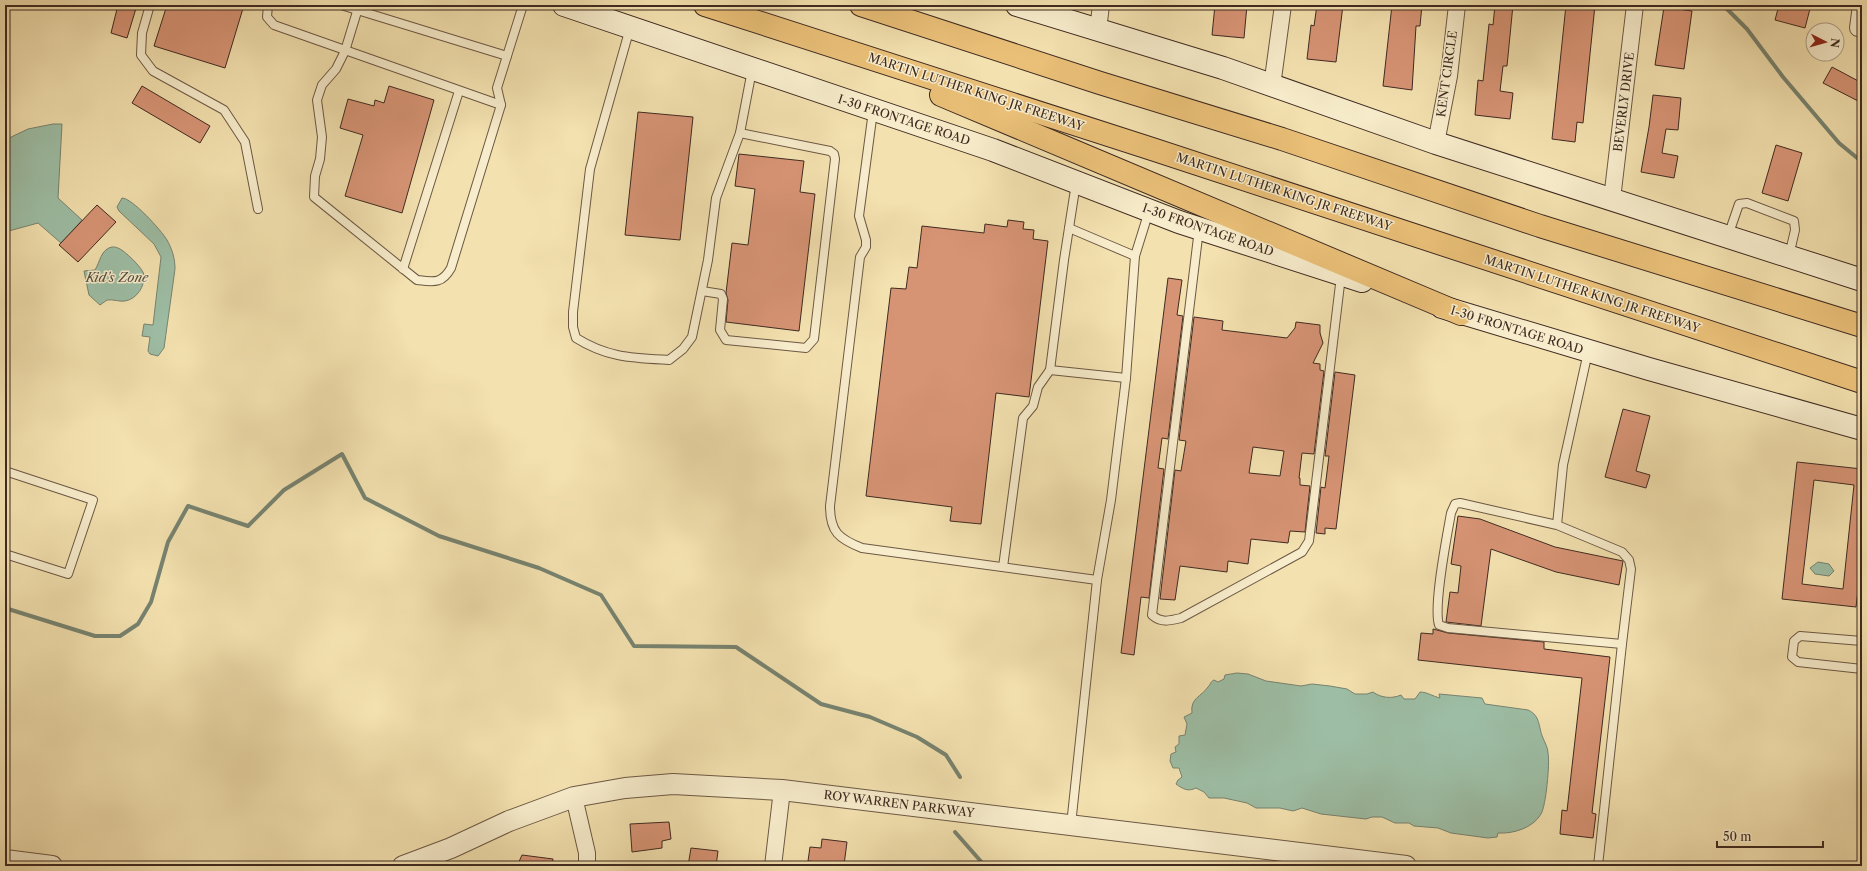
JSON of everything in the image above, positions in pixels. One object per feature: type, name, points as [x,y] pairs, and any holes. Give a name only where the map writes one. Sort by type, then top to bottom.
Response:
[{"type":"highway","name":"MARTIN LUTHER KING JR FREEWAY","points":[[705,5],[1159,151],[1862,382]]},
{"type":"highway","points":[[861,5],[1282,139],[1540,226],[1862,326]]},
{"type":"highway","points":[[892,5],[1020,56]]},
{"type":"highway","points":[[800,36],[1462,314]]},
{"type":"main road","name":"I-30 FRONTAGE ROAD","points":[[564,5],[993,150],[1199,229],[1462,314],[1862,429]]},
{"type":"main road","points":[[1017,5],[1272,86],[1436,143],[1862,280]]},
{"type":"street","points":[[1098,30],[1101,5]]},
{"type":"street","points":[[1272,86],[1283,5]]},
{"type":"street","name":"KENT CIRCLE","points":[[1436,143],[1449,76],[1456,5]]},
{"type":"street","name":"BEVERLY DRIVE","points":[[1612,199],[1635,5]]},
{"type":"street","points":[[1858,28],[1861,5]]},
{"type":"street","name":"ROY WARREN PARKWAY","points":[[403,866],[451,848],[509,820],[574,797],[625,788],[673,784],[782,790],[1406,866]]},
{"type":"street","points":[[773,866],[782,790]]},
{"type":"street","points":[[574,797],[587,853],[587,866]]},
{"type":"street","points":[[5,860],[52,866]]},
{"type":"lane","points":[[150,5],[142,33],[140,55],[153,72],[224,110],[245,142],[258,209]]},
{"type":"lane","points":[[268,5],[266,17],[274,25],[501,105]]},
{"type":"lane","points":[[341,5],[358,8],[507,56]]},
{"type":"lane","points":[[358,8],[345,51],[336,69],[322,85],[317,100],[322,137],[320,159],[315,176],[314,197],[418,280],[434,282],[446,278],[451,268],[501,105],[497,88],[523,5]]},
{"type":"lane","points":[[630,28],[590,169],[573,312],[573,327],[576,338],[587,345],[621,357],[668,360],[683,349],[692,337],[708,260],[716,198],[740,133],[752,69]]},
{"type":"lane","points":[[403,269],[459,90]]},
{"type":"lane","points":[[873,110],[859,216],[866,240],[866,247],[860,257],[830,506],[830,520],[835,530],[845,541],[862,548],[1097,580]]},
{"type":"lane","points":[[702,291],[721,294],[723,298],[720,330],[726,340],[806,348],[814,339],[834,154],[830,151],[740,133]]},
{"type":"lane","points":[[1003,567],[1023,418],[1033,406],[1038,387],[1050,370],[1068,228],[1076,182]]},
{"type":"lane","points":[[1728,237],[1738,204],[1747,203],[1794,221],[1795,230],[1789,257]]},
{"type":"lane","points":[[1071,825],[1097,580],[1111,500],[1126,378],[1135,256],[1149,210]]},
{"type":"lane","points":[[1068,228],[1135,256]]},
{"type":"lane","points":[[1199,229],[1152,615],[1157,620],[1167,621],[1181,618],[1302,552],[1309,541],[1341,275]]},
{"type":"lane","points":[[1557,525],[1563,465],[1588,351]]},
{"type":"lane","points":[[1050,370],[1126,378]]},
{"type":"lane","points":[[5,471],[93,500],[68,574],[5,554]]},
{"type":"lane","points":[[1598,866],[1631,569],[1629,560],[1622,552],[1557,525],[1460,503],[1455,504],[1451,513],[1439,596],[1439,625],[1448,628],[1622,644]]},
{"type":"lane","points":[[1862,642],[1800,636],[1794,642],[1792,657],[1798,662],[1862,669]]},
{"type":"water","points":[[53,124],[62,124],[58,198],[82,220],[61,243],[38,223],[5,232],[5,140],[28,129]]},
{"type":"water","points":[[122,198],[127,199],[132,203],[159,229],[167,240],[174,257],[175,269],[164,348],[158,356],[150,354],[148,351],[150,337],[142,336],[144,324],[153,325],[161,257],[154,244],[119,211],[117,207]]},
{"type":"water","name":"Kid's Zone","points":[[112,247],[121,249],[137,264],[143,272],[144,279],[142,288],[133,298],[123,301],[107,300],[100,305],[89,295],[84,271],[95,270],[105,250]]},
{"type":"water","points":[[1818,562],[1829,564],[1834,571],[1829,576],[1815,574],[1810,568]]},
{"type":"water","points":[[1237,673],[1248,674],[1266,681],[1301,686],[1312,684],[1347,689],[1355,694],[1367,694],[1373,692],[1379,696],[1387,697],[1401,695],[1404,699],[1415,699],[1420,692],[1440,698],[1439,694],[1482,698],[1485,704],[1528,710],[1535,715],[1537,719],[1548,751],[1547,784],[1541,814],[1533,823],[1522,829],[1498,833],[1497,837],[1488,838],[1451,833],[1438,828],[1414,826],[1409,823],[1395,823],[1382,817],[1372,817],[1366,819],[1321,814],[1302,808],[1293,811],[1280,808],[1256,808],[1247,803],[1224,798],[1209,798],[1204,792],[1196,788],[1190,790],[1183,789],[1176,784],[1182,777],[1179,768],[1173,768],[1170,761],[1171,754],[1176,752],[1175,747],[1179,744],[1179,736],[1185,735],[1187,724],[1184,717],[1192,713],[1194,701],[1214,680],[1218,682],[1224,679],[1225,675]]},
{"type":"building","points":[[118,5],[137,5],[127,38],[111,33]]},
{"type":"building","points":[[167,5],[244,5],[225,68],[154,46]]},
{"type":"building","points":[[1215,5],[1247,5],[1244,38],[1212,35]]},
{"type":"building","points":[[1317,5],[1343,5],[1336,62],[1307,59],[1311,25],[1314,26]]},
{"type":"building","points":[[1392,5],[1422,5],[1420,26],[1416,26],[1412,90],[1383,86]]},
{"type":"building","points":[[1495,5],[1513,5],[1507,66],[1503,66],[1500,91],[1513,93],[1510,119],[1475,115],[1478,80],[1483,81],[1489,24],[1493,25]]},
{"type":"building","points":[[1566,5],[1595,5],[1583,123],[1577,122],[1575,142],[1552,139]]},
{"type":"building","points":[[1779,5],[1811,5],[1807,22],[1805,22],[1805,28],[1775,20]]},
{"type":"building","points":[[1664,7],[1692,11],[1684,69],[1655,65]]},
{"type":"building","points":[[1832,67],[1862,83],[1862,103],[1823,83]]},
{"type":"building","points":[[142,86],[210,126],[200,143],[132,103]]},
{"type":"building","points":[[389,86],[434,100],[402,213],[345,196],[363,135],[340,128],[348,99],[374,106],[375,100],[384,103]]},
{"type":"building","points":[[1653,95],[1681,98],[1678,130],[1666,129],[1662,153],[1678,156],[1674,178],[1641,172]]},
{"type":"building","points":[[638,112],[693,117],[680,240],[625,235]]},
{"type":"building","points":[[1776,145],[1802,153],[1788,201],[1762,193]]},
{"type":"building","points":[[739,154],[804,161],[800,192],[815,194],[799,331],[726,322],[728,300],[726,293],[732,243],[748,245],[755,189],[735,186]]},
{"type":"building","points":[[97,205],[116,222],[78,262],[59,245]]},
{"type":"building","points":[[1008,220],[1024,222],[1023,229],[1034,230],[1033,239],[1048,241],[1029,397],[996,393],[981,524],[950,521],[952,507],[866,496],[891,288],[906,289],[909,267],[917,268],[922,226],[984,233],[985,224],[1007,227]]},
{"type":"building","points":[[1168,278],[1182,280],[1177,315],[1183,316],[1168,439],[1162,438],[1158,468],[1164,469],[1149,598],[1141,597],[1134,655],[1121,653]]},
{"type":"building","points":[[1194,317],[1223,321],[1222,330],[1287,338],[1295,328],[1296,322],[1320,325],[1320,333],[1323,343],[1313,363],[1320,364],[1320,370],[1324,371],[1314,454],[1302,453],[1299,478],[1300,485],[1310,486],[1305,532],[1290,531],[1288,543],[1251,539],[1248,564],[1228,561],[1227,572],[1180,566],[1175,600],[1160,599],[1175,470],[1181,471],[1186,441],[1179,440]],"holes":[[[1253,447],[1284,451],[1280,476],[1249,473]]]},
{"type":"building","points":[[1335,372],[1355,375],[1336,529],[1325,528],[1325,534],[1316,533],[1321,487],[1325,488],[1329,456],[1325,456]]},
{"type":"building","points":[[1623,409],[1650,416],[1636,471],[1650,475],[1646,488],[1605,477]]},
{"type":"building","points":[[1797,462],[1862,469],[1862,556],[1856,607],[1782,599]],"holes":[[[1814,480],[1854,485],[1843,589],[1802,584]]]},
{"type":"building","points":[[1458,516],[1480,519],[1555,547],[1623,561],[1619,585],[1556,572],[1491,549],[1481,626],[1446,622],[1450,592],[1458,593],[1461,566],[1451,564]]},
{"type":"building","points":[[1433,629],[1448,633],[1544,642],[1544,649],[1610,657],[1592,813],[1596,814],[1593,838],[1560,834],[1562,810],[1567,811],[1582,678],[1418,660],[1421,633],[1433,634]]},
{"type":"building","points":[[669,822],[671,839],[662,841],[662,848],[632,852],[630,824]]},
{"type":"building","points":[[822,839],[847,842],[844,865],[808,861],[810,847],[821,848]]},
{"type":"building","points":[[691,848],[718,851],[716,866],[688,866]]},
{"type":"building","points":[[522,855],[553,859],[552,866],[517,866]]},
{"type":"waterway","points":[[1723,5],[1747,29],[1783,77],[1839,143],[1862,162]]},
{"type":"waterway","points":[[5,608],[95,636],[120,636],[138,624],[151,602],[168,542],[188,506],[248,526],[284,490],[342,454],[365,498],[439,536],[539,568],[601,595],[634,646],[736,647],[821,704],[870,717],[917,737],[946,755],[960,777]]},
{"type":"waterway","points":[[955,832],[985,866]]}]
